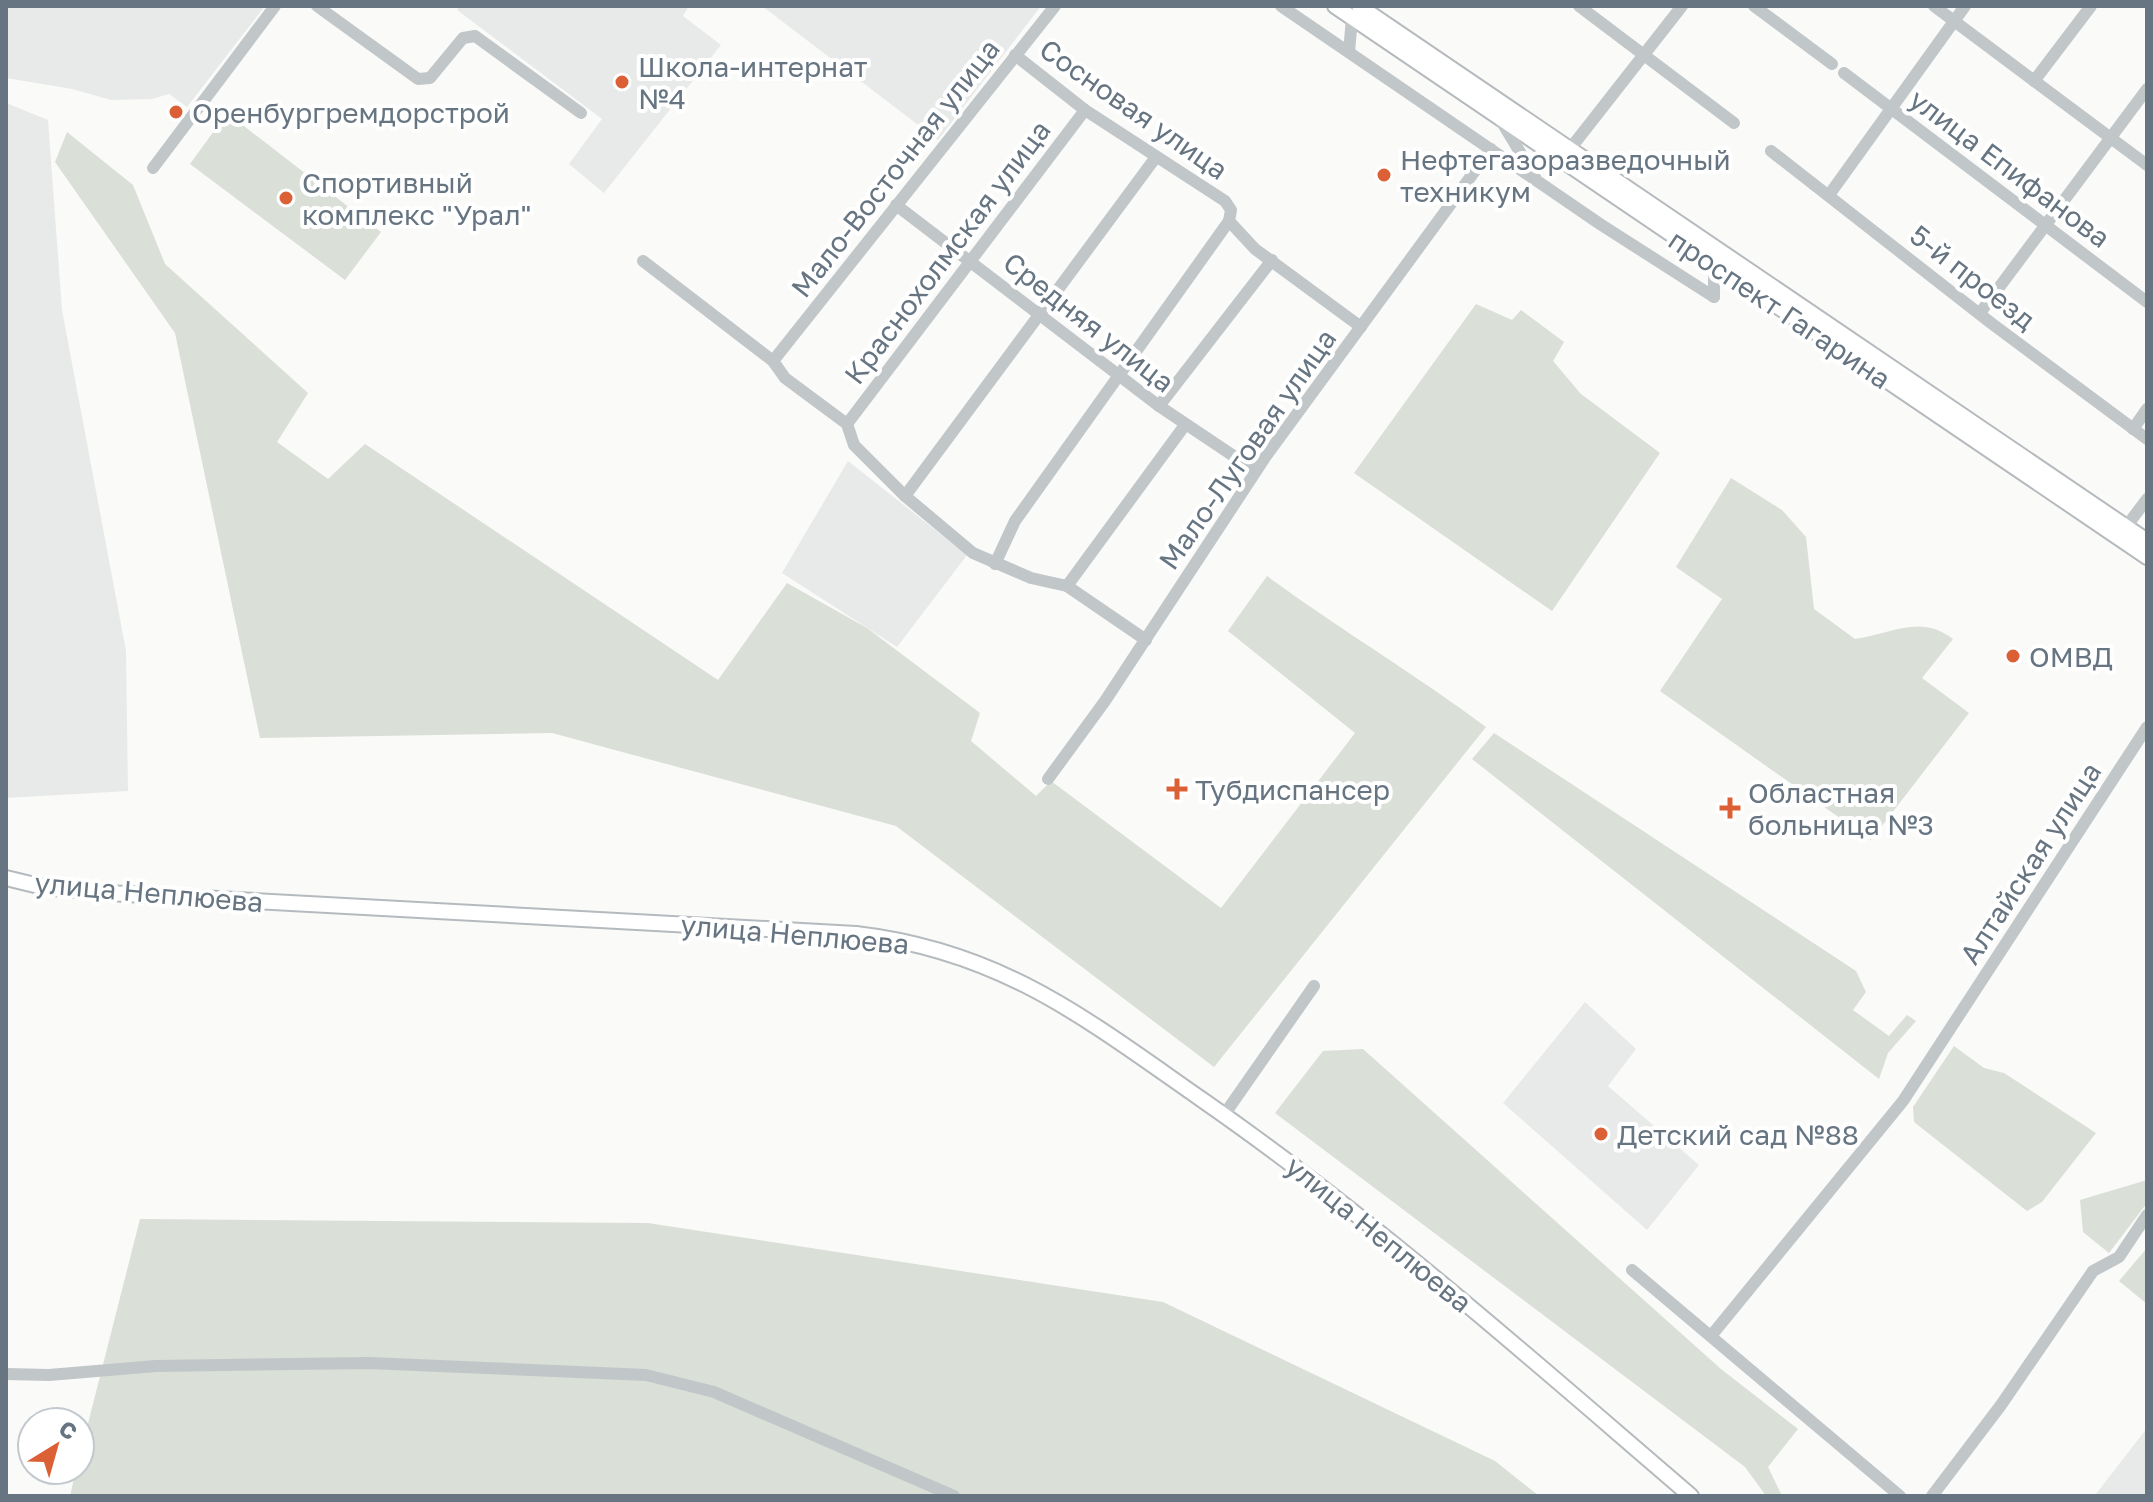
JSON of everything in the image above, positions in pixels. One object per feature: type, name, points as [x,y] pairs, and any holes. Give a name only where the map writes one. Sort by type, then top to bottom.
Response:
[{"type":"main road","name":"проспект Гагарина","points":[[1335,6],[1355,12],[1570,149],[2122,532],[2147,557]]},
{"type":"main road","name":"проспект Гагарина","points":[[1355,12],[1500,119],[1714,264],[2122,532],[2147,541]]},
{"type":"main road","name":"улица Неплюева","points":[[6,878],[43,887],[108,893],[784,929],[912,942],[983,964],[1047,994],[1224,1115],[1377,1228],[1691,1496]]},
{"type":"street","points":[[153,168],[275,6]]},
{"type":"street","points":[[317,6],[418,79],[430,78],[463,38],[475,36],[581,113]]},
{"type":"street","name":"Мало-Восточная улица","points":[[773,361],[1055,6]]},
{"type":"street","points":[[1281,6],[1714,297],[1714,264]]},
{"type":"street","points":[[1579,6],[1734,123]]},
{"type":"street","points":[[1570,149],[1682,6]]},
{"type":"street","points":[[1754,6],[1832,64]]},
{"type":"street","points":[[1934,6],[2147,165]]},
{"type":"street","points":[[1829,195],[1965,6]]},
{"type":"street","points":[[2034,81],[2091,6]]},
{"type":"street","points":[[1349,52],[1355,12]]},
{"type":"street","name":"Сосновая улица","points":[[1015,55],[1085,110],[1225,201],[1231,210],[1229,221],[1272,260],[1361,327]]},
{"type":"street","name":"улица Епифанова","points":[[1844,73],[2147,302]]},
{"type":"street","points":[[1980,313],[2147,89]]},
{"type":"street","name":"Краснохолмская улица","points":[[847,424],[1085,110]]},
{"type":"street","points":[[1500,119],[1536,180]]},
{"type":"street","name":"Мало-Луговая улица","points":[[1048,779],[1146,640],[1256,471],[1491,149]]},
{"type":"street","name":"5-й проезд","points":[[1771,151],[2147,439]]},
{"type":"street","points":[[905,496],[1156,157]]},
{"type":"street","name":"Средняя улица","points":[[896,205],[1159,406],[1256,471]]},
{"type":"street","points":[[995,564],[1015,521],[1229,221]]},
{"type":"street","points":[[1159,406],[1272,260]]},
{"type":"street","points":[[643,261],[773,361],[785,378],[847,424],[854,445],[905,496],[973,553],[1034,579],[1067,586],[1146,640]]},
{"type":"street","points":[[2133,429],[2147,409]]},
{"type":"street","points":[[1067,586],[1185,425]]},
{"type":"street","points":[[2122,532],[2147,499]]},
{"type":"street","name":"Алтайская улица","points":[[1711,1336],[1883,1126],[2147,727]]},
{"type":"street","points":[[1224,1115],[1314,986]]},
{"type":"street","points":[[1932,1496],[2001,1405],[2093,1271],[2119,1257],[2147,1215]]},
{"type":"street","points":[[1632,1270],[1900,1496]]},
{"type":"street","points":[[6,1374],[49,1375],[156,1366],[369,1363],[646,1375],[714,1392],[954,1496]]},
{"type":"shaded area","points":[[6,6],[265,6],[187,107],[169,94],[152,99],[111,100],[72,89],[6,78]]},
{"type":"shaded area","name":"Школа-интернат №4","points":[[460,6],[689,6],[683,16],[721,45],[604,193],[569,164],[602,119],[457,10]]},
{"type":"shaded area","points":[[762,6],[1041,6],[938,140]]},
{"type":"shaded area","points":[[6,103],[48,120],[62,310],[126,651],[128,791],[6,798]]},
{"type":"shaded area","name":"Спортивный комплекс \"Урал\"","points":[[227,113],[381,232],[345,280],[190,164]]},
{"type":"shaded area","points":[[67,132],[133,185],[165,264],[308,393],[277,442],[328,479],[365,444],[718,680],[787,583],[867,628],[980,713],[971,741],[1036,796],[1051,781],[1221,908],[1355,733],[1228,631],[1267,576],[1486,727],[1214,1067],[896,826],[552,733],[260,738],[175,333],[55,162]]},
{"type":"shaded area","points":[[1476,304],[1512,320],[1521,310],[1564,342],[1553,361],[1581,394],[1660,453],[1552,611],[1354,473]]},
{"type":"shaded area","points":[[848,461],[967,555],[897,647],[782,573]]},
{"type":"shaded area","points":[[1731,478],[1782,510],[1806,537],[1814,609],[1855,639],[1918,626],[1953,639],[1922,678],[1969,713],[1871,840],[1660,691],[1722,599],[1676,567]]},
{"type":"shaded area","points":[[1494,733],[1856,971],[1866,992],[1853,1010],[1889,1036],[1907,1015],[1916,1021],[1888,1053],[1879,1079],[1472,759]]},
{"type":"shaded area","name":"Детский сад №88","points":[[1585,1002],[1636,1049],[1608,1086],[1699,1165],[1647,1230],[1503,1103]]},
{"type":"shaded area","points":[[1954,1046],[1984,1068],[2004,1073],[2096,1133],[2042,1202],[2027,1211],[1914,1122],[1913,1107]]},
{"type":"shaded area","points":[[1363,1049],[1721,1369],[1798,1429],[1768,1467],[1782,1496],[1766,1496],[1745,1467],[1275,1113],[1323,1051]]},
{"type":"shaded area","points":[[2147,1180],[2147,1203],[2109,1253],[2083,1232],[2080,1200]]},
{"type":"shaded area","points":[[140,1219],[648,1223],[1163,1302],[1495,1461],[1539,1496],[70,1496],[72,1486],[96,1486],[96,1406],[92,1406]]},
{"type":"shaded area","points":[[2147,1248],[2147,1304],[2119,1281]]},
{"type":"shaded area","points":[[2147,1428],[2147,1496],[2098,1496],[2096,1494]]},
{"type":"place","name":"Школа-интернат №4","points":[[622,82]]},
{"type":"place","name":"Оренбургремдорстрой","points":[[176,112]]},
{"type":"place","name":"Нефтегазоразведочный техникум","points":[[1384,175]]},
{"type":"place","name":"Спортивный комплекс \"Урал\"","points":[[286,198]]},
{"type":"place","name":"ОМВД","points":[[2013,656]]},
{"type":"place","name":"Тубдиспансер","points":[[1177,789]]},
{"type":"place","name":"Областная больница №3","points":[[1730,808]]},
{"type":"place","name":"Детский сад №88","points":[[1601,1134]]}]
